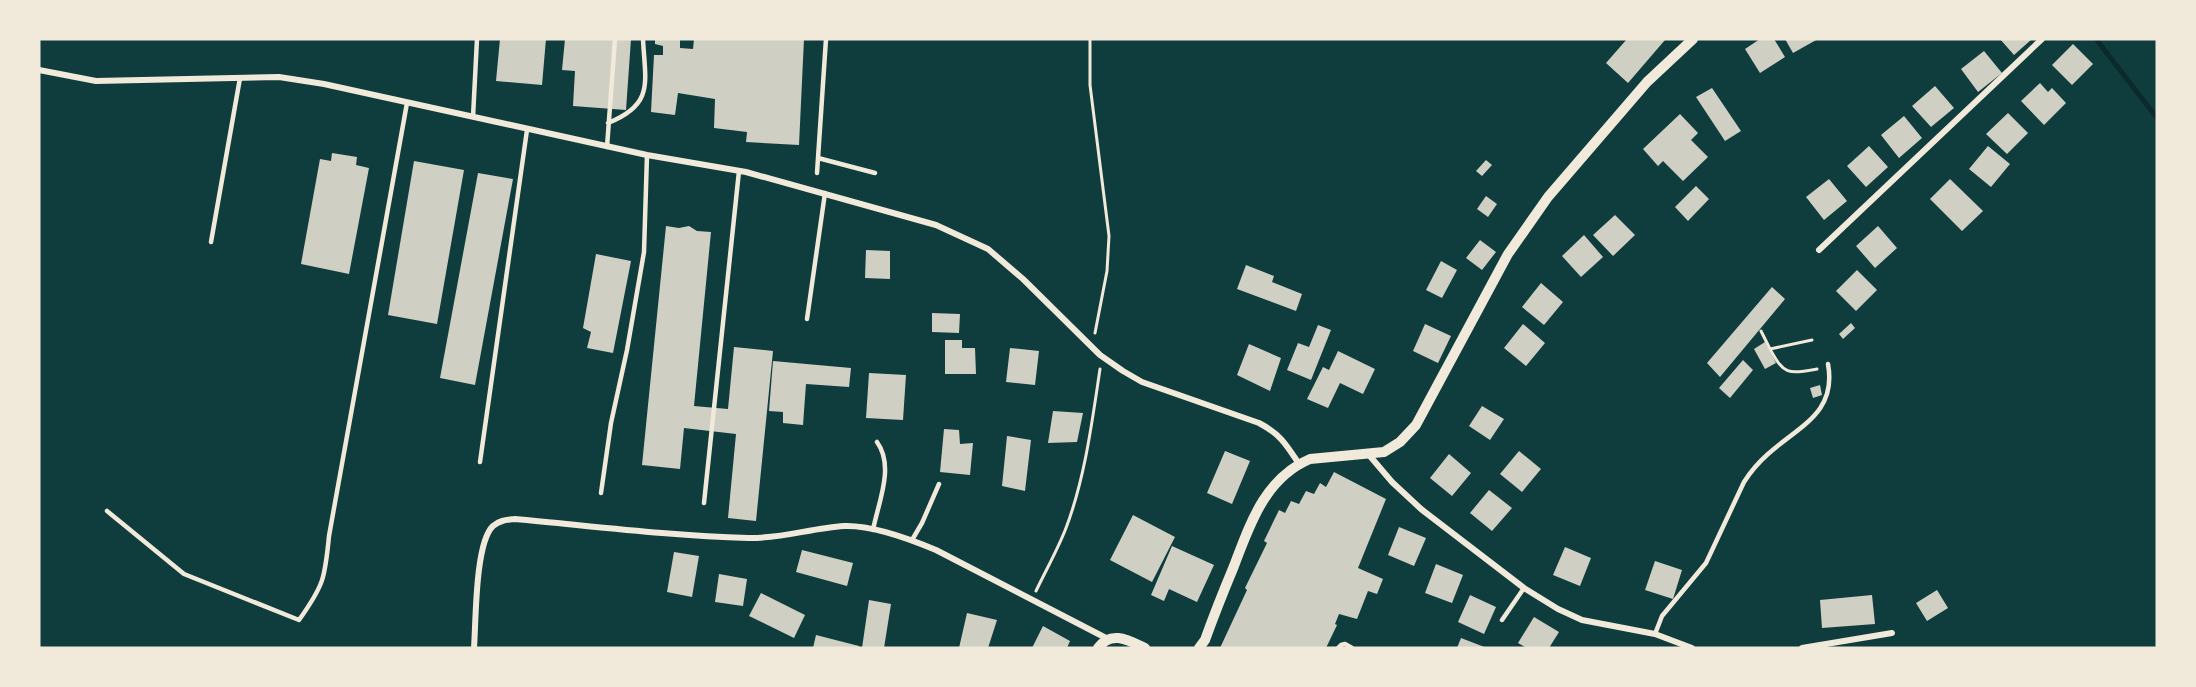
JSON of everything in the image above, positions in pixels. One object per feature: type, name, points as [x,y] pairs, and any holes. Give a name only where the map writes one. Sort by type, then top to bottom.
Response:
[{"type":"street","points":[[1199,648],[1205,640],[1251,520],[1273,486],[1299,464],[1310,459],[1384,452],[1400,442],[1416,425],[1508,254],[1548,197],[1647,82],[1693,39]]},
{"type":"street","points":[[1819,250],[2042,39]]},
{"type":"street","points":[[39,70],[96,81],[279,76],[607,147],[739,171],[936,225],[988,249],[1023,279],[1100,355],[1123,371],[1142,382],[1259,423],[1283,439],[1299,464]]},
{"type":"street","points":[[1369,455],[1392,482],[1421,509],[1524,588],[1558,609],[1582,620],[1655,634],[1692,648]]},
{"type":"street","points":[[474,648],[483,544],[493,526],[501,520],[515,519],[751,538],[846,526],[873,530],[912,540],[1108,639],[1124,638],[1145,648]]},
{"type":"street","points":[[1802,648],[1892,633]]},
{"type":"street","points":[[1098,648],[1108,639]]},
{"type":"lane","points":[[473,117],[477,39]]},
{"type":"lane","points":[[607,147],[615,39]]},
{"type":"lane","points":[[608,123],[626,116],[637,107],[645,90],[644,39]]},
{"type":"lane","points":[[817,173],[826,39]]},
{"type":"lane","points":[[211,242],[240,78]]},
{"type":"lane","points":[[107,511],[184,574],[299,620],[322,586],[326,571],[328,536],[407,103]]},
{"type":"lane","points":[[480,462],[527,130]]},
{"type":"lane","points":[[601,493],[611,423],[627,350],[644,252],[647,155]]},
{"type":"lane","points":[[818,158],[875,173]]},
{"type":"lane","points":[[704,503],[739,171]]},
{"type":"lane","points":[[807,320],[825,193]]},
{"type":"lane","points":[[1655,634],[1662,616],[1706,563],[1744,482],[1752,471],[1768,454],[1813,418],[1821,408],[1831,379],[1828,364]]},
{"type":"lane","points":[[873,530],[885,487],[884,451],[877,442]]},
{"type":"lane","points":[[912,540],[939,484]]},
{"type":"lane","points":[[1502,620],[1524,588]]},
{"type":"lane","points":[[1338,648],[1345,644],[1352,648]]},
{"type":"path","points":[[1090,39],[1090,85],[1109,236],[1107,272],[1095,335]]},
{"type":"path","points":[[1761,331],[1780,367],[1795,373],[1817,369]]},
{"type":"path","points":[[1770,349],[1812,340]]},
{"type":"path","points":[[1032,599],[1066,529],[1077,496],[1100,369]]},
{"type":"building","points":[[500,39],[546,39],[542,85],[496,81]]},
{"type":"building","points":[[565,39],[631,39],[626,110],[573,106],[575,71],[562,70]]},
{"type":"building","points":[[655,39],[680,39],[680,48],[693,49],[694,39],[804,39],[799,145],[746,142],[747,132],[714,128],[715,99],[678,93],[675,115],[651,112],[654,55],[663,55],[663,46],[655,44]]},
{"type":"building","points":[[1627,39],[1665,40],[1628,83],[1606,63]]},
{"type":"building","points":[[1760,39],[1774,39],[1785,57],[1760,73],[1745,49]]},
{"type":"building","points":[[1785,39],[1818,39],[1793,53]]},
{"type":"building","points":[[2000,39],[2032,39],[2014,55]]},
{"type":"building","points":[[2073,44],[2093,64],[2072,85],[2052,65]]},
{"type":"building","points":[[1984,51],[2002,73],[1978,92],[1961,69]]},
{"type":"building","points":[[2040,83],[2048,92],[2052,88],[2066,103],[2044,125],[2021,101]]},
{"type":"building","points":[[1935,86],[1954,108],[1931,127],[1912,106]]},
{"type":"building","points":[[1712,88],[1741,131],[1725,141],[1696,97]]},
{"type":"building","points":[[2008,113],[2028,133],[2007,154],[1986,134]]},
{"type":"building","points":[[1680,114],[1698,133],[1691,140],[1708,157],[1683,181],[1663,161],[1658,166],[1643,149]]},
{"type":"building","points":[[1904,116],[1922,138],[1899,158],[1881,135]]},
{"type":"building","points":[[1869,146],[1888,167],[1866,187],[1847,166]]},
{"type":"building","points":[[1988,146],[2010,164],[1991,187],[1969,169]]},
{"type":"building","points":[[332,153],[357,157],[356,165],[369,168],[349,274],[301,264],[320,159],[331,161]]},
{"type":"building","points":[[1486,160],[1492,165],[1482,176],[1476,171]]},
{"type":"building","points":[[414,161],[464,170],[437,324],[388,315]]},
{"type":"building","points":[[478,173],[513,179],[475,385],[440,378]]},
{"type":"building","points":[[1829,179],[1847,201],[1824,220],[1806,197]]},
{"type":"building","points":[[1950,179],[1983,211],[1962,231],[1930,199]]},
{"type":"building","points":[[1696,186],[1709,199],[1688,221],[1675,207]]},
{"type":"building","points":[[1486,196],[1497,204],[1488,217],[1477,209]]},
{"type":"building","points":[[1615,215],[1635,235],[1613,256],[1593,235]]},
{"type":"building","points":[[666,226],[679,228],[689,226],[697,231],[711,232],[694,406],[728,409],[734,347],[773,351],[756,521],[728,518],[736,434],[684,428],[680,469],[642,465]]},
{"type":"building","points":[[1878,226],[1897,248],[1875,268],[1856,246]]},
{"type":"building","points":[[1584,235],[1603,257],[1581,277],[1562,256]]},
{"type":"building","points":[[1480,240],[1496,252],[1482,270],[1466,258]]},
{"type":"building","points":[[866,250],[890,251],[890,279],[865,278]]},
{"type":"building","points":[[596,254],[631,261],[613,353],[587,348],[591,332],[583,328]]},
{"type":"building","points":[[1441,261],[1457,270],[1442,298],[1426,290]]},
{"type":"building","points":[[1246,265],[1274,276],[1272,282],[1302,294],[1296,311],[1237,289]]},
{"type":"building","points":[[1857,270],[1877,290],[1856,311],[1836,291]]},
{"type":"building","points":[[1541,283],[1563,302],[1544,325],[1522,307]]},
{"type":"building","points":[[1772,287],[1785,299],[1720,377],[1707,363]]},
{"type":"building","points":[[932,313],[960,314],[959,333],[932,332]]},
{"type":"building","points":[[1851,323],[1855,328],[1843,339],[1839,334]]},
{"type":"building","points":[[1425,324],[1451,336],[1438,363],[1413,351]]},
{"type":"building","points":[[1523,324],[1545,343],[1526,366],[1504,348]]},
{"type":"building","points":[[1318,325],[1331,330],[1311,380],[1287,370],[1298,343],[1309,347]]},
{"type":"building","points":[[945,340],[962,340],[962,348],[975,348],[976,374],[945,374]]},
{"type":"building","points":[[1765,342],[1776,363],[1765,369],[1754,349]]},
{"type":"building","points":[[1249,344],[1281,358],[1270,391],[1237,375]]},
{"type":"building","points":[[1010,348],[1039,351],[1035,385],[1006,382]]},
{"type":"building","points":[[1338,351],[1375,369],[1363,394],[1340,383],[1328,408],[1307,399],[1323,367],[1329,370]]},
{"type":"building","points":[[1743,360],[1753,370],[1730,398],[1719,388]]},
{"type":"building","points":[[773,361],[851,368],[849,387],[806,384],[803,425],[783,423],[783,412],[769,411]]},
{"type":"building","points":[[869,373],[906,375],[903,420],[866,418]]},
{"type":"building","points":[[1820,385],[1822,395],[1813,398],[1810,388]]},
{"type":"building","points":[[1482,406],[1504,419],[1490,440],[1469,426]]},
{"type":"building","points":[[1053,411],[1083,413],[1077,442],[1048,443]]},
{"type":"building","points":[[944,429],[959,430],[960,444],[973,443],[970,475],[940,472]]},
{"type":"building","points":[[1007,436],[1031,440],[1025,491],[1002,486]]},
{"type":"building","points":[[1225,451],[1250,461],[1232,504],[1207,493]]},
{"type":"building","points":[[1519,451],[1541,469],[1522,492],[1500,474]]},
{"type":"building","points":[[1449,454],[1471,473],[1452,496],[1430,478]]},
{"type":"building","points":[[1334,472],[1386,499],[1358,568],[1383,579],[1377,594],[1368,591],[1357,619],[1339,614],[1335,624],[1337,625],[1326,648],[1220,648],[1247,590],[1245,588],[1267,543],[1264,541],[1279,510],[1285,513],[1291,501],[1299,504],[1306,491],[1314,494],[1320,483],[1326,487]]},
{"type":"building","points":[[1489,490],[1512,508],[1492,531],[1470,513]]},
{"type":"building","points":[[1133,515],[1175,537],[1152,582],[1110,560]]},
{"type":"building","points":[[1399,527],[1426,538],[1414,566],[1388,555]]},
{"type":"building","points":[[1172,546],[1214,565],[1197,602],[1169,589],[1164,601],[1151,595]]},
{"type":"building","points":[[1565,547],[1591,558],[1580,586],[1553,575]]},
{"type":"building","points":[[802,550],[853,563],[847,586],[796,572]]},
{"type":"building","points":[[674,552],[699,556],[692,597],[667,592]]},
{"type":"building","points":[[1655,561],[1682,570],[1673,599],[1645,590]]},
{"type":"building","points":[[1436,564],[1463,575],[1452,603],[1425,593]]},
{"type":"building","points":[[719,574],[747,579],[743,606],[715,602]]},
{"type":"building","points":[[1937,590],[1948,608],[1927,621],[1916,603]]},
{"type":"building","points":[[761,593],[805,615],[794,638],[749,616]]},
{"type":"building","points":[[1470,595],[1496,607],[1484,634],[1458,622]]},
{"type":"building","points":[[1872,595],[1875,624],[1822,628],[1820,600]]},
{"type":"building","points":[[869,600],[891,604],[884,648],[862,648]]},
{"type":"building","points":[[967,613],[997,620],[988,648],[959,648]]},
{"type":"building","points":[[1534,617],[1559,632],[1549,648],[1527,648],[1518,643]]},
{"type":"building","points":[[1043,626],[1070,641],[1067,648],[1032,648]]},
{"type":"building","points":[[816,635],[859,646],[859,648],[813,648]]},
{"type":"building","points":[[1461,638],[1487,648],[1457,648]]},
{"type":"waterway","points":[[2096,39],[2157,118]]}]
